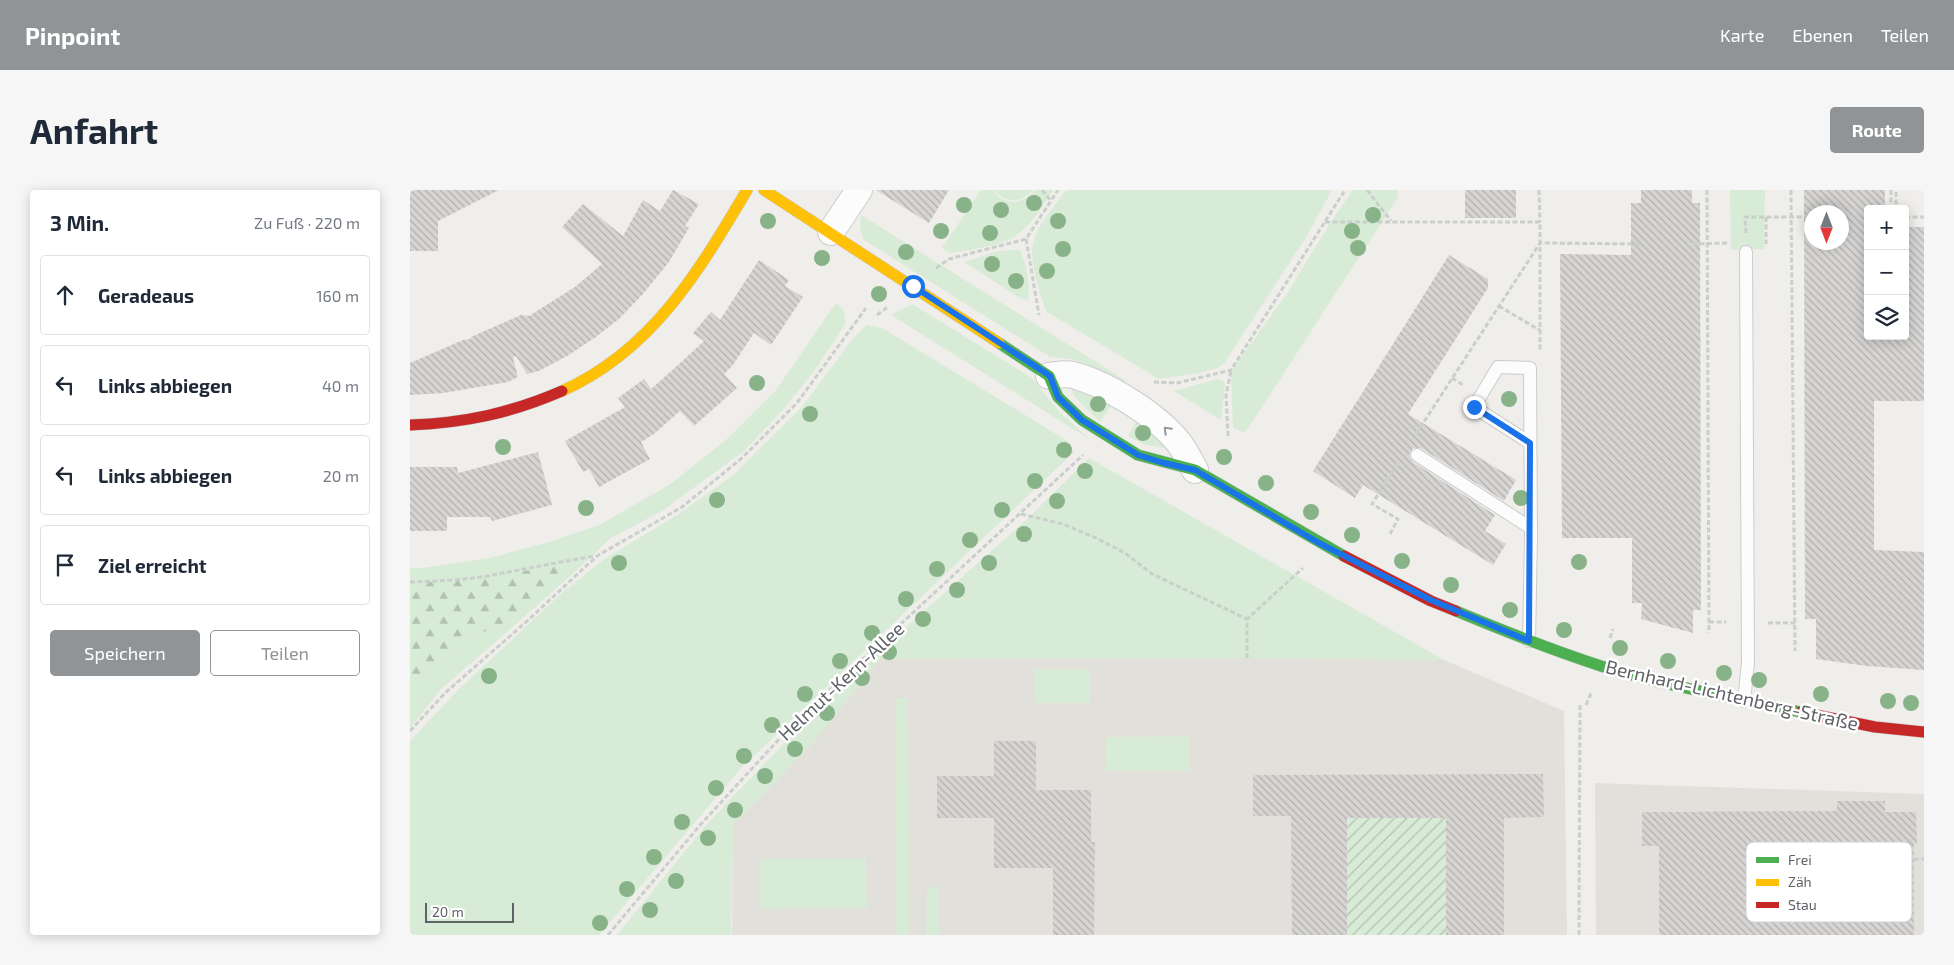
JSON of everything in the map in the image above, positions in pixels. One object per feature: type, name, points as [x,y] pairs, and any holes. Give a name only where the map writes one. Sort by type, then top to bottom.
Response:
[{"type":"street","points":[[410,425],[463,423],[494,416],[535,403],[573,386],[612,361],[648,332],[680,295],[708,254],[747,190]]},
{"type":"street","points":[[764,190],[1050,376]]},
{"type":"street","points":[[831,232],[859,190]]},
{"type":"street","name":"Bernhard-Lichtenberg-Straße","points":[[1195,470],[1180,444],[1164,426],[1125,399],[1071,374],[1050,376],[1058,397],[1082,420],[1138,455],[1195,470],[1336,552],[1431,600],[1529,641],[1602,666],[1692,690],[1875,727],[1924,732]]},
{"type":"lane","points":[[1744,701],[1748,663],[1746,252]]},
{"type":"lane","points":[[1529,641],[1531,528],[1530,368],[1498,367],[1474,407],[1530,443]]},
{"type":"lane","points":[[1417,455],[1531,528]]},
{"type":"path","points":[[1042,190],[1051,201]]},
{"type":"path","points":[[949,259],[1026,239],[1058,190]]},
{"type":"path","points":[[1228,436],[1226,395],[1230,370],[1345,190]]},
{"type":"path","points":[[1367,190],[1391,222]]},
{"type":"path","points":[[1530,368],[1541,348],[1539,190]]},
{"type":"path","points":[[1707,190],[1709,632]]},
{"type":"path","points":[[1791,190],[1795,651]]},
{"type":"path","points":[[1891,190],[1891,205]]},
{"type":"path","points":[[1896,190],[1896,205]]},
{"type":"path","points":[[1746,234],[1745,217],[1804,217]]},
{"type":"path","points":[[1909,217],[1924,217]]},
{"type":"path","points":[[1324,222],[1540,222]]},
{"type":"path","points":[[1026,239],[1039,315]]},
{"type":"path","points":[[1540,243],[1641,244]]},
{"type":"path","points":[[1412,441],[1540,243]]},
{"type":"path","points":[[1692,244],[1736,243]]},
{"type":"path","points":[[1499,306],[1541,331]]},
{"type":"path","points":[[410,731],[445,692],[525,623],[596,556],[682,507],[742,458],[797,403],[866,308]]},
{"type":"path","points":[[1152,382],[1177,383],[1230,370]]},
{"type":"path","points":[[1452,378],[1462,385]]},
{"type":"path","name":"Helmut-Kern-Allee","points":[[608,935],[700,824],[793,724],[1086,452]]},
{"type":"path","points":[[1390,534],[1398,519],[1372,504],[1402,457]]},
{"type":"path","points":[[1020,513],[1063,524],[1094,536],[1125,553],[1152,574],[1247,619]]},
{"type":"path","points":[[410,582],[487,576],[554,562],[596,556]]},
{"type":"path","points":[[1247,658],[1247,619],[1301,572]]},
{"type":"path","points":[[1709,622],[1730,622]]},
{"type":"path","points":[[1769,623],[1795,623]]},
{"type":"path","points":[[1579,935],[1580,703]]},
{"type":"shaded area","points":[[1247,658],[1444,660],[1564,711],[1567,935],[732,935],[733,824],[810,746],[880,659]]},
{"type":"shaded area","points":[[1595,783],[1924,794],[1924,935],[1596,935]]},
{"type":"green space","points":[[981,190],[993,190],[1002,199],[1013,202],[1025,199],[1034,190],[1053,190],[1033,220],[1011,239],[985,247],[950,253],[942,248]]},
{"type":"green space","points":[[994,190],[1032,190],[1024,198],[1013,200],[1002,197]]},
{"type":"green space","points":[[1066,190],[1332,190],[1305,239],[1225,362],[1218,368],[1199,373],[1159,379],[1047,312],[1038,288],[1034,269],[1033,243],[1043,222]]},
{"type":"green space","points":[[1353,190],[1398,190],[1398,197],[1245,433],[1233,428],[1232,370],[1288,292],[1332,220]]},
{"type":"green space","points":[[1730,190],[1765,190],[1764,249],[1731,250]]},
{"type":"green space","points":[[861,215],[1125,380],[1125,384],[1122,386],[1085,363],[1071,359],[1050,357],[864,240],[860,227]]},
{"type":"green space","points":[[1020,250],[1022,255],[1028,281],[1028,300],[1020,298],[964,262],[994,252]]},
{"type":"green space","points":[[836,303],[844,312],[845,325],[812,374],[782,411],[744,451],[662,511],[609,539],[587,561],[467,580],[410,583],[410,568],[490,558],[549,542],[599,525],[669,485],[727,439],[776,390]]},
{"type":"green space","points":[[912,304],[1032,378],[1059,412],[1091,440],[891,315]]},
{"type":"green space","points":[[867,325],[882,328],[1066,440],[1074,452],[742,767],[599,935],[410,935],[410,741],[459,689],[563,592],[603,560],[677,515],[732,476],[802,407],[854,337]]},
{"type":"green space","points":[[1217,379],[1223,380],[1225,386],[1221,420],[1174,391]]},
{"type":"green space","points":[[1072,389],[1094,394],[1113,403],[1100,422],[1073,395]]},
{"type":"green space","points":[[1138,419],[1163,443],[1164,448],[1143,444],[1128,436]]},
{"type":"green space","points":[[1089,458],[1444,660],[1247,658],[880,659],[810,746],[733,825],[731,935],[617,935],[707,824],[814,712],[1026,520]]},
{"type":"green space","points":[[587,561],[524,617],[464,639],[432,672],[410,680],[410,583],[467,580]]},
{"type":"green space","points":[[524,617],[441,689],[410,728],[410,680],[432,672],[464,639]]},
{"type":"green space","points":[[1035,669],[1090,669],[1090,703],[1035,703]]},
{"type":"green space","points":[[895,698],[908,698],[909,935],[896,935]]},
{"type":"green space","points":[[1190,736],[1190,771],[1106,771],[1105,737]]},
{"type":"green space","points":[[1347,818],[1446,818],[1446,935],[1347,935]]},
{"type":"green space","points":[[866,858],[867,908],[760,909],[760,859]]},
{"type":"green space","points":[[927,887],[939,887],[939,935],[926,935]]},
{"type":"building","points":[[410,190],[499,190],[438,221],[438,251],[410,251]]},
{"type":"building","points":[[673,190],[699,204],[685,226],[689,228],[669,262],[642,295],[620,318],[596,337],[567,356],[539,371],[527,374],[516,356],[513,358],[518,377],[508,382],[443,393],[410,395],[410,363],[463,340],[471,339],[471,337],[521,315],[529,316],[575,287],[602,264],[562,227],[583,204],[623,236],[643,200],[660,211]]},
{"type":"building","points":[[876,190],[949,190],[929,223]]},
{"type":"building","points":[[1465,190],[1516,190],[1516,218],[1465,218]]},
{"type":"building","points":[[1641,190],[1692,190],[1692,203],[1700,203],[1701,610],[1693,610],[1693,633],[1641,619],[1642,603],[1632,603],[1632,538],[1562,538],[1560,254],[1631,255],[1631,203],[1641,203]]},
{"type":"building","points":[[1804,190],[1885,190],[1885,205],[1864,205],[1864,340],[1909,340],[1909,227],[1924,227],[1924,401],[1874,401],[1874,550],[1924,552],[1924,670],[1867,666],[1816,659],[1816,619],[1805,619],[1804,250],[1849,250],[1849,205],[1804,205]]},
{"type":"building","points":[[1449,255],[1488,279],[1488,288],[1408,414],[1516,480],[1504,501],[1421,448],[1413,448],[1409,455],[1413,462],[1495,515],[1485,531],[1506,544],[1493,565],[1363,485],[1355,498],[1313,471]]},
{"type":"building","points":[[759,260],[789,280],[785,286],[803,297],[771,345],[754,333],[733,365],[724,374],[737,388],[694,426],[680,411],[654,434],[641,442],[650,459],[599,487],[589,469],[583,472],[565,441],[625,407],[618,398],[644,379],[651,389],[704,341],[693,333],[711,312],[720,320]]},
{"type":"building","points":[[538,452],[552,505],[492,521],[490,517],[447,517],[447,531],[410,531],[410,467],[457,467],[458,473]]},
{"type":"building","points":[[994,741],[1036,741],[1036,790],[1091,790],[1091,842],[1095,842],[1094,935],[1053,935],[1053,868],[994,868],[994,818],[937,818],[937,776],[994,776]]},
{"type":"building","points":[[1543,774],[1544,817],[1504,818],[1504,935],[1446,935],[1446,818],[1347,818],[1347,935],[1292,935],[1291,816],[1253,816],[1253,775]]},
{"type":"building","points":[[1837,801],[1885,801],[1885,812],[1916,812],[1917,844],[1914,844],[1914,935],[1659,935],[1659,846],[1642,846],[1642,812],[1837,811]]},
{"type":"traffic: fast","points":[[999,343],[1049,376],[1058,397],[1082,420],[1138,455],[1195,470],[1344,556]]},
{"type":"traffic: fast","points":[[1456,611],[1528,640],[1601,666],[1675,686],[1801,712]]},
{"type":"traffic: slow","points":[[562,391],[594,374],[622,354],[647,331],[691,279],[747,190]]},
{"type":"traffic: slow","points":[[764,190],[999,343]]},
{"type":"traffic: jam","points":[[410,425],[450,422],[488,416],[562,391]]},
{"type":"traffic: jam","points":[[1344,556],[1431,601],[1456,611]]},
{"type":"traffic: jam","points":[[1801,712],[1875,727],[1924,732]]},
{"type":"route","points":[[913,286],[1050,376],[1058,397],[1082,420],[1138,455],[1195,470],[1319,543],[1431,600],[1529,641],[1530,443],[1474,407]]}]
